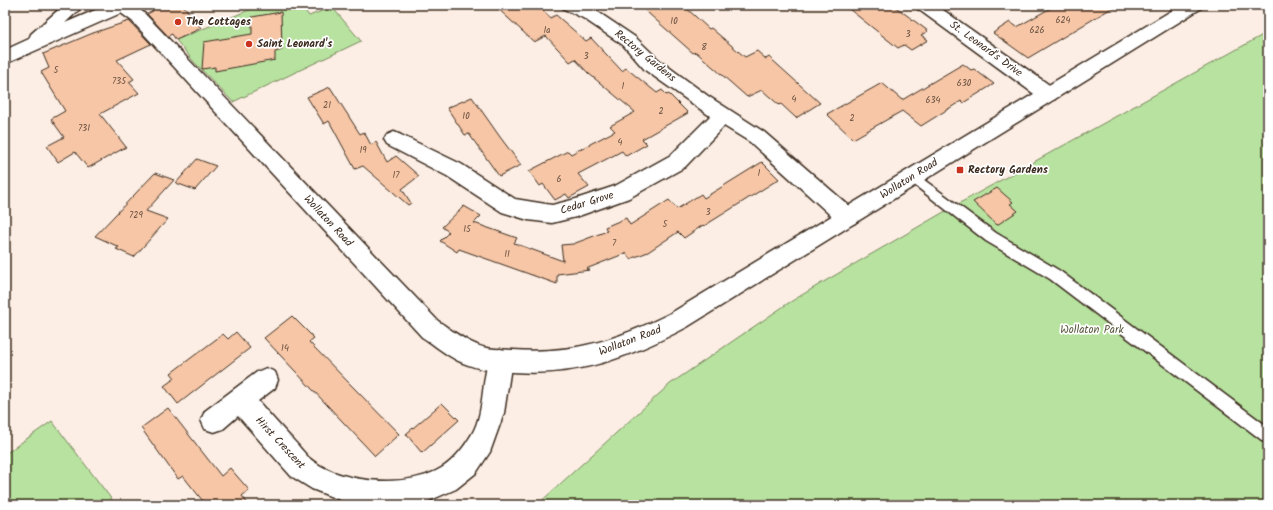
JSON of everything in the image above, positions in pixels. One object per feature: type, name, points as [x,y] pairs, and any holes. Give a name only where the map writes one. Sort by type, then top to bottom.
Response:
[{"type":"street","points":[[27,47],[75,5]]},
{"type":"street","points":[[5,58],[123,5]]},
{"type":"street","name":"Wollaton Road","points":[[123,5],[138,17],[430,329],[469,354],[485,359],[539,363],[578,360],[615,349],[648,336],[679,320],[1194,5]]},
{"type":"street","name":"Rectory Gardens","points":[[570,5],[589,14],[629,41],[652,65],[701,101],[758,137],[847,217]]},
{"type":"street","name":"St. Leonard's Drive","points":[[924,5],[1048,94]]},
{"type":"street","name":"Cedar Grove","points":[[394,140],[454,170],[509,206],[528,211],[552,214],[576,208],[622,192],[678,161],[723,115]]},
{"type":"street","name":"Hirst Crescent","points":[[240,400],[300,467],[332,486],[357,491],[393,495],[423,491],[446,480],[467,464],[481,444],[487,428],[500,360]]},
{"type":"street","points":[[214,420],[266,380]]},
{"type":"lane","points":[[912,177],[991,237],[1055,275],[1268,436]]},
{"type":"green space","points":[[261,5],[301,5],[309,16],[332,7],[361,41],[233,102],[194,62],[176,40]]},
{"type":"green space","name":"Wollaton Park","points":[[1268,32],[1268,505],[537,505],[670,384],[787,304],[949,209]]},
{"type":"green space","points":[[52,421],[116,505],[5,505],[5,454]]},
{"type":"building","name":"The Cottages","points":[[147,5],[183,5],[201,28],[176,40],[172,34],[168,36],[147,14],[153,11]]},
{"type":"building","points":[[494,5],[539,5],[550,18],[556,15],[586,41],[591,38],[622,71],[626,68],[657,93],[662,90],[667,95],[669,94],[688,113],[642,139],[647,144],[626,156],[622,151],[578,174],[589,187],[569,198],[566,194],[555,200],[543,184],[540,186],[529,171],[568,151],[571,154],[615,131],[610,126],[635,112],[588,73],[575,59],[570,62],[546,36],[534,42]]},
{"type":"building","points":[[639,5],[683,5],[709,29],[711,28],[745,57],[757,51],[766,59],[769,57],[820,103],[796,118],[781,104],[779,105],[762,90],[747,97],[696,52],[693,53]]},
{"type":"building","points":[[844,5],[893,5],[928,31],[921,35],[928,40],[911,50],[904,45],[898,48]]},
{"type":"building","points":[[1056,5],[1117,5],[1028,58],[993,33],[1010,22],[1017,27]]},
{"type":"building","name":"Saint Leonard's","points":[[281,12],[282,50],[275,52],[275,60],[215,71],[215,67],[202,69],[204,42],[252,34],[252,17]]},
{"type":"building","points":[[129,21],[151,44],[117,60],[134,79],[129,82],[139,93],[100,114],[126,147],[88,168],[75,152],[58,162],[47,146],[64,137],[51,119],[65,111],[41,72],[49,68],[43,54],[93,33]]},
{"type":"building","points":[[963,64],[971,70],[974,69],[994,84],[963,103],[961,101],[921,126],[902,111],[853,139],[827,114],[882,83],[902,100]]},
{"type":"building","points":[[330,87],[360,134],[364,132],[371,145],[376,142],[387,162],[396,156],[419,176],[402,189],[411,203],[408,205],[363,166],[355,169],[329,121],[324,124],[307,97]]},
{"type":"building","points":[[472,97],[521,165],[499,176],[469,134],[465,135],[447,108]]},
{"type":"building","points":[[197,159],[216,166],[195,190],[176,183]]},
{"type":"building","points":[[762,162],[779,179],[684,238],[678,232],[648,252],[630,259],[626,253],[586,269],[590,270],[557,274],[557,284],[459,249],[457,252],[440,241],[449,232],[442,227],[464,206],[481,216],[474,223],[517,238],[514,243],[563,261],[561,245],[573,244],[607,231],[605,227],[626,218],[630,225],[669,200],[677,209],[701,194],[704,198]]},
{"type":"building","points":[[155,173],[174,180],[146,211],[168,219],[134,257],[116,249],[119,247],[95,236]]},
{"type":"building","points":[[997,188],[1013,202],[1010,204],[1018,211],[997,225],[973,202]]},
{"type":"building","points":[[292,316],[314,338],[309,342],[399,434],[375,456],[264,338]]},
{"type":"building","points":[[236,332],[250,348],[178,404],[164,386],[175,378],[171,373],[223,334],[228,339]]},
{"type":"building","points":[[442,403],[459,420],[422,453],[406,434]]},
{"type":"building","points":[[168,408],[221,476],[230,468],[249,490],[242,496],[249,505],[206,505],[183,476],[178,479],[141,428]]},
{"type":"place","name":"The Cottages","points":[[178,22]]},
{"type":"place","name":"Saint Leonard's","points":[[249,44]]},
{"type":"place","name":"Rectory Gardens","points":[[960,170]]}]
